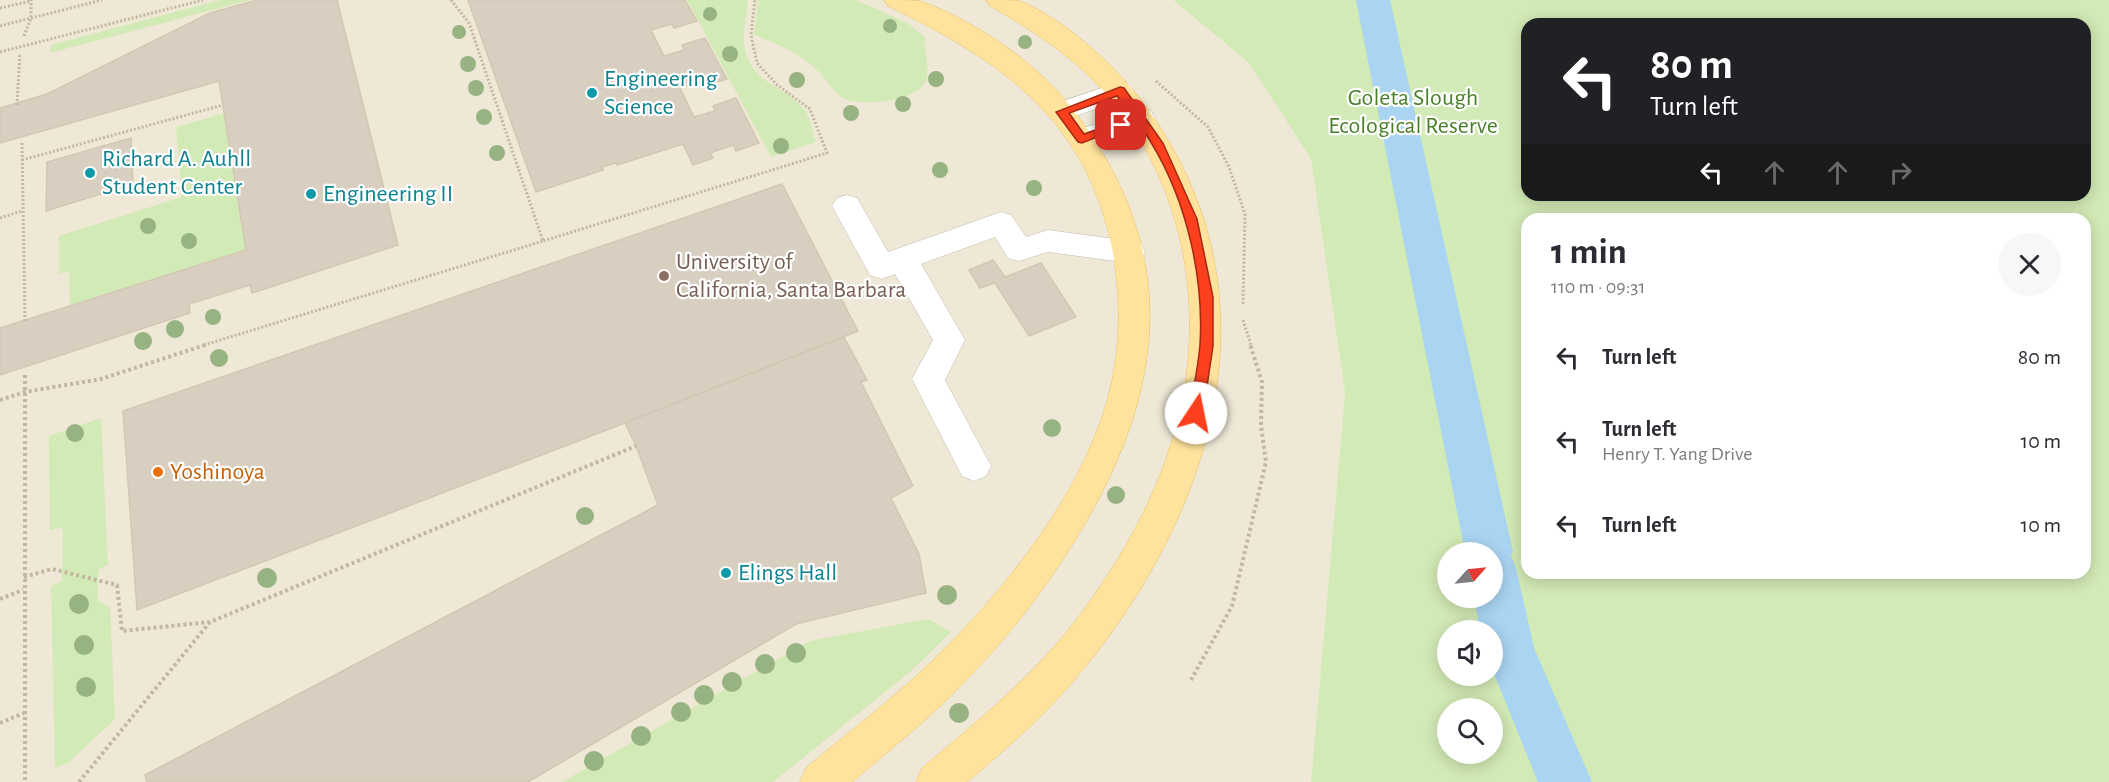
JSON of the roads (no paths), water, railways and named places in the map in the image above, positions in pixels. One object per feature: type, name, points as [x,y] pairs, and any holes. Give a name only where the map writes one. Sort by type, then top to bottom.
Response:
[{"type":"main road","points":[[820,782],[917,703],[974,646],[1023,586],[1065,522],[1114,430],[1128,383],[1135,337],[1135,293],[1130,252],[1120,213],[1104,177],[1082,139],[1061,112],[1017,68],[999,54],[963,31],[897,0]]},
{"type":"main road","points":[[936,782],[1038,691],[1092,629],[1133,566],[1167,501],[1187,449],[1201,395],[1206,346],[1206,297],[1191,219],[1178,186],[1141,118],[1120,91],[1056,35],[999,0]]},
{"type":"lane","points":[[1061,112],[1120,91]]},
{"type":"lane","points":[[1082,139],[1141,118]]},
{"type":"lane","points":[[847,206],[881,267],[1000,223],[1019,250],[1048,241],[1130,252]]},
{"type":"lane","points":[[902,260],[949,340],[938,365],[928,378],[974,466]]},
{"type":"waterway","points":[[1373,0],[1487,542]]},
{"type":"waterway","points":[[1500,608],[1509,648],[1565,782]]},
{"type":"place","name":"Engineering Science","points":[[592,93]]},
{"type":"place","name":"Richard A. Auhll Student Center","points":[[90,173]]},
{"type":"place","name":"Engineering II","points":[[311,194]]},
{"type":"place","name":"University of California, Santa Barbara","points":[[664,276]]},
{"type":"place","name":"Yoshinoya","points":[[158,472]]},
{"type":"place","name":"Elings Hall","points":[[726,573]]},
{"type":"park label","name":"Goleta Slough Ecological Reserve","points":[[1413,112]]}]
